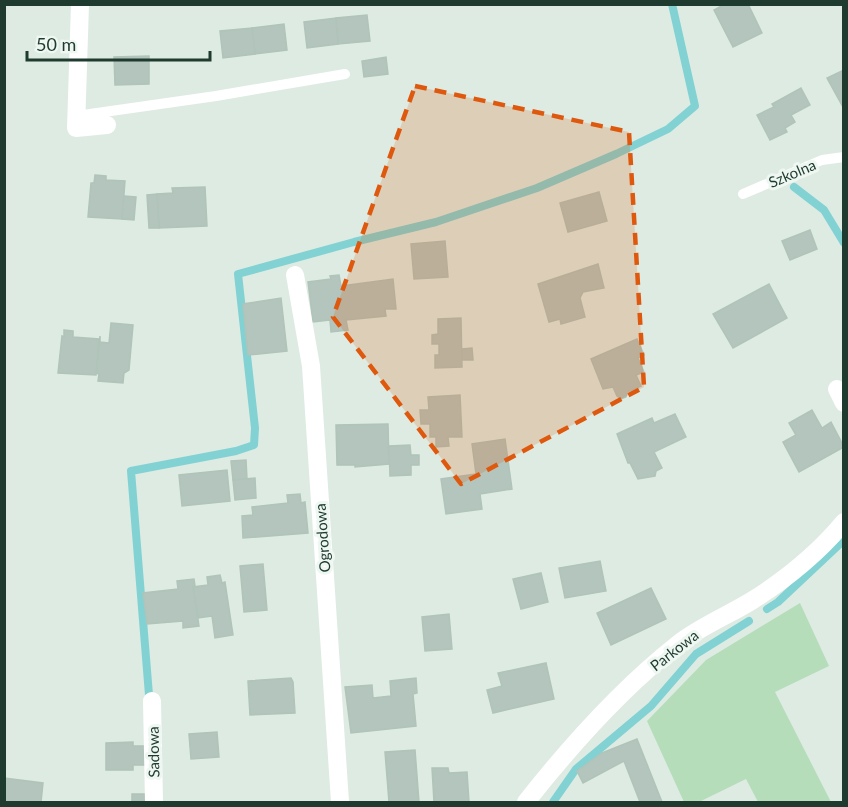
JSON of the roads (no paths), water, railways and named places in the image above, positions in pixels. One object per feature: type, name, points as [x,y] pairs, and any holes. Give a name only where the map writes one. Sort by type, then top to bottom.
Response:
[{"type":"street","points":[[80,4],[76,128],[107,125]]},
{"type":"street","name":"Ogrodowa","points":[[296,275],[311,366],[340,802]]},
{"type":"street","name":"Parkowa","points":[[526,802],[549,773],[625,690],[679,643],[713,621],[753,600],[798,568],[843,522]]},
{"type":"street","name":"Sadowa","points":[[152,701],[154,802]]},
{"type":"lane","points":[[76,116],[216,96],[345,74]]},
{"type":"lane","name":"Szkolna","points":[[743,194],[822,160],[843,157]]},
{"type":"waterway","points":[[149,695],[131,471],[236,451],[254,445],[255,428],[238,274],[436,222],[537,188],[668,129],[695,106],[672,4]]},
{"type":"waterway","points":[[794,187],[824,210],[844,243]]},
{"type":"waterway","points":[[767,609],[778,602],[844,540]]},
{"type":"waterway","points":[[553,802],[576,769],[651,706],[696,654],[749,621]]}]
